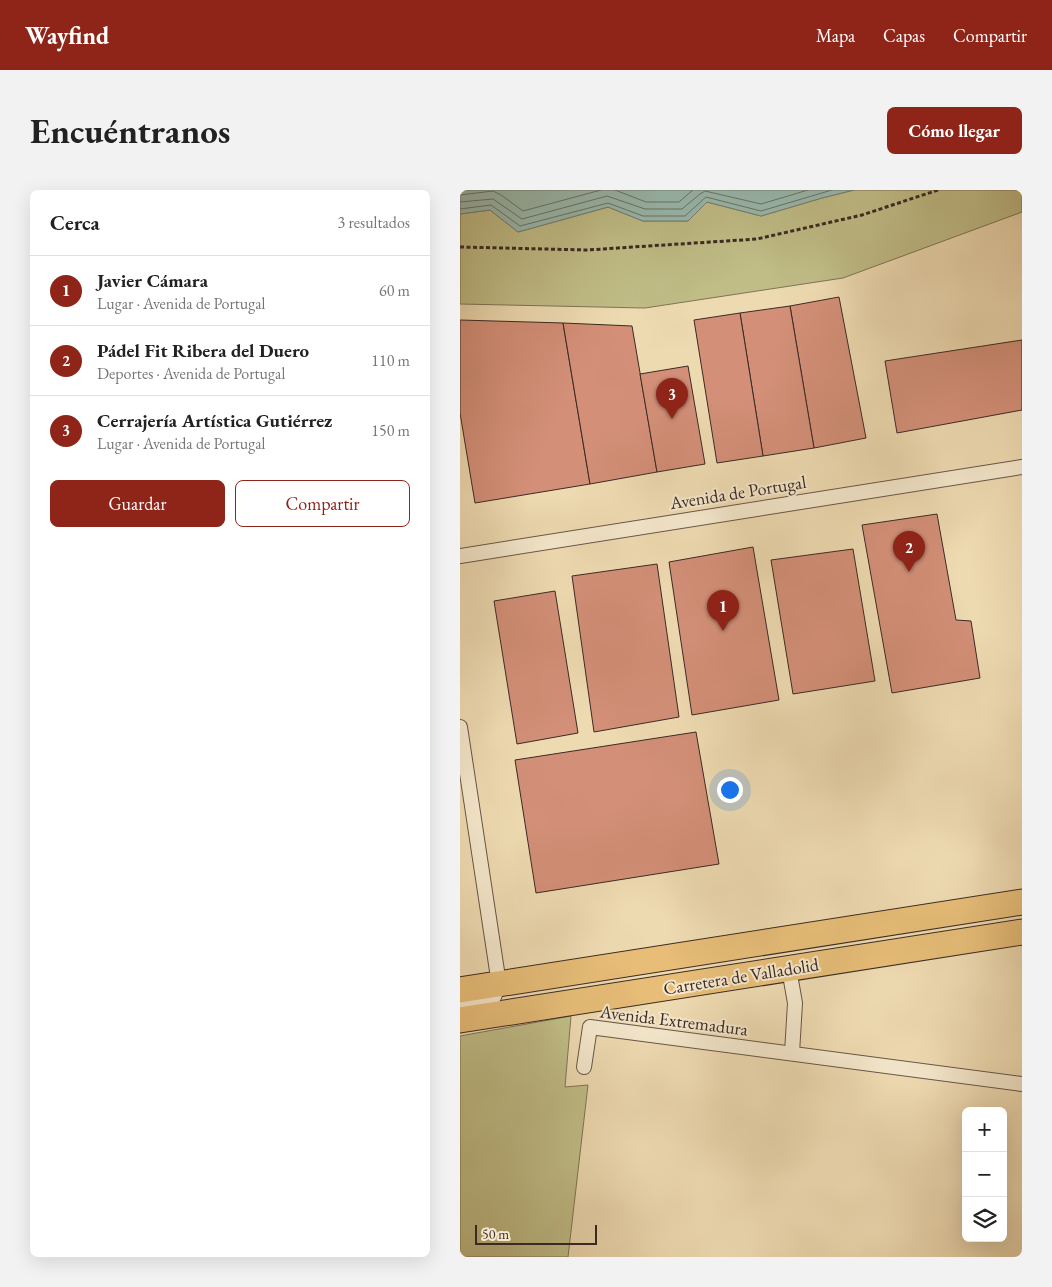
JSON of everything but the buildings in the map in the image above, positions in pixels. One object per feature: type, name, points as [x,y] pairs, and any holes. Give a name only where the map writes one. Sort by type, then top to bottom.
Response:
[{"type":"highway","name":"Carretera de Valladolid","points":[[460,990],[1022,902]]},
{"type":"highway","name":"Carretera de Valladolid","points":[[460,1020],[1022,932]]},
{"type":"street","name":"Avenida de Portugal","points":[[460,556],[1022,467]]},
{"type":"street","points":[[460,726],[499,984],[494,997],[484,1002],[460,1006]]},
{"type":"street","points":[[788,969],[795,1003],[792,1054]]},
{"type":"street","name":"Avenida Extremadura","points":[[584,1067],[590,1027],[1022,1084]]},
{"type":"path","points":[[460,247],[587,250],[757,239],[862,215],[938,190]]},
{"type":"shaded area","points":[[854,190],[1022,190],[1022,212],[843,278],[645,308],[460,304],[460,214],[490,210],[518,232],[608,207],[643,221],[688,221],[707,202],[761,216]]},
{"type":"shaded area","points":[[571,1016],[565,1087],[588,1085],[568,1257],[460,1257],[460,1036]]},
{"type":"water","points":[[460,190],[854,190],[761,216],[707,202],[688,221],[643,221],[608,207],[518,232],[490,210],[460,214]]},
{"type":"place","name":"Cerrajería Artística Gutiérrez","points":[[672,419]]},
{"type":"place","name":"Pádel Fit Ribera del Duero","points":[[909,572]]},
{"type":"place","name":"Javier Cámara","points":[[723,631]]}]
